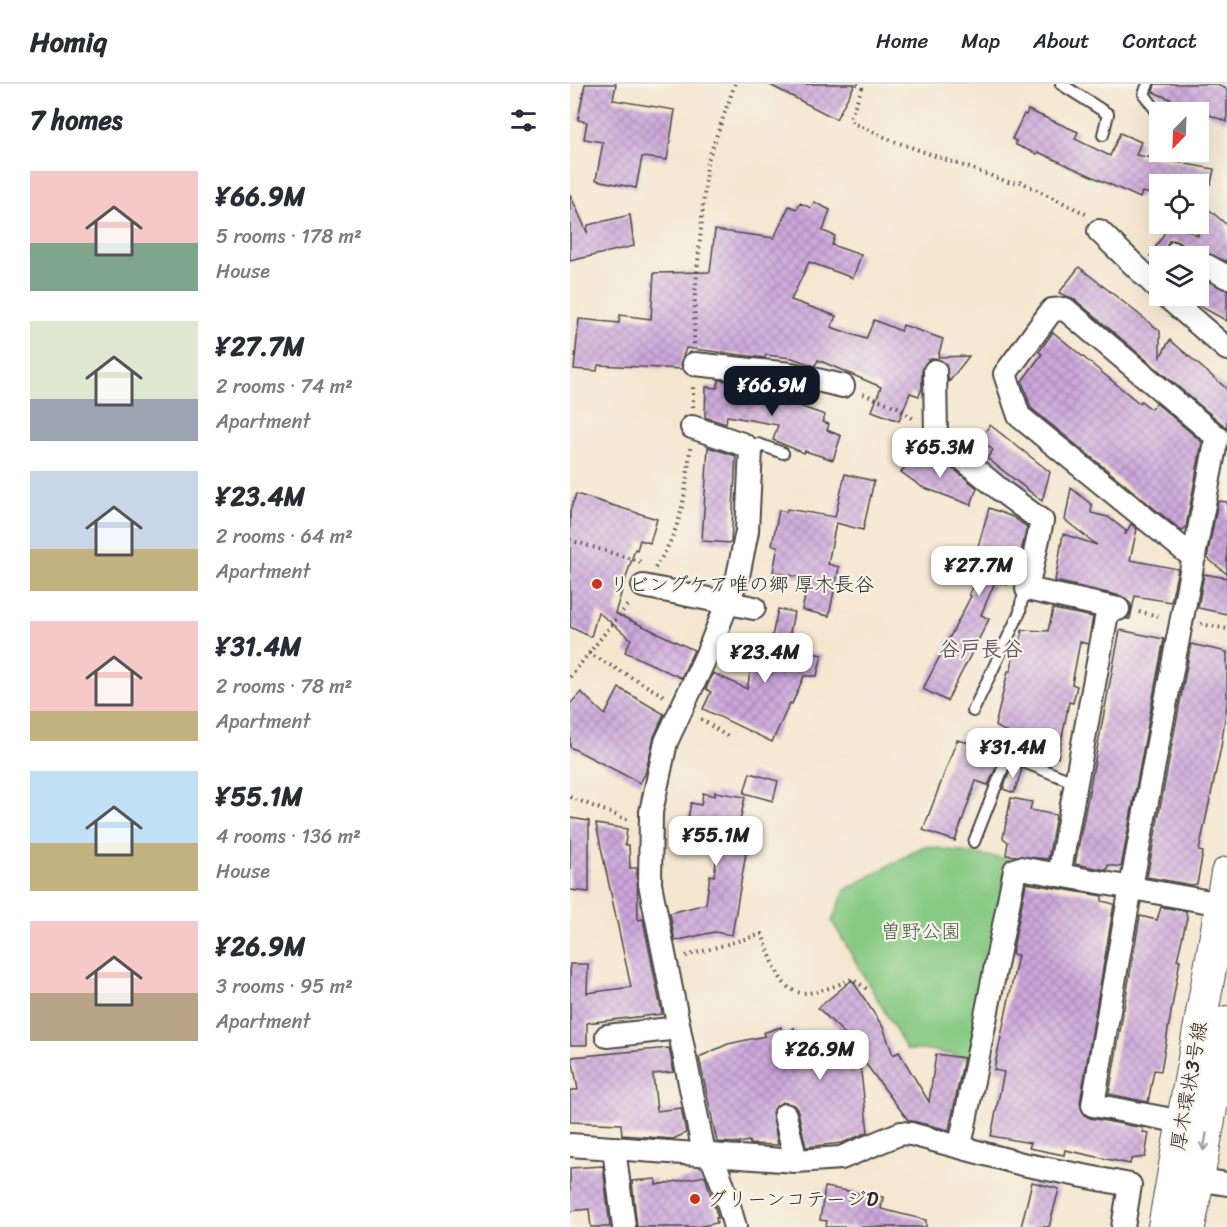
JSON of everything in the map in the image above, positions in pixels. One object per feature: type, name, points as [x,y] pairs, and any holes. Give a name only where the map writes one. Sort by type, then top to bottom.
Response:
[{"type":"street","points":[[1099,231],[1149,279]]},
{"type":"street","points":[[1209,267],[1227,277]]},
{"type":"street","points":[[1178,306],[1227,349]]},
{"type":"street","points":[[1183,1122],[1093,1105],[1129,888],[1182,620],[1194,558],[1217,437],[1065,309],[1052,310],[1005,374],[1019,416],[1194,558]]},
{"type":"street","points":[[694,364],[791,374],[843,386]]},
{"type":"street","points":[[935,371],[936,436],[1004,493],[1042,521],[1027,589],[1113,608],[1059,875]]},
{"type":"street","points":[[692,427],[751,450],[747,531],[729,603],[666,742],[651,812],[650,884],[703,1148],[709,1153],[735,1227]]},
{"type":"street","points":[[643,586],[754,608]]},
{"type":"street","points":[[960,1146],[1015,870],[1020,868],[1224,904]]},
{"type":"street","name":"厚木環状3号線","points":[[1200,1180],[1183,1122],[1224,904],[1227,873]]},
{"type":"street","name":"厚木環状3号線","points":[[1189,1227],[1200,1180],[1227,1022]]},
{"type":"street","points":[[607,1036],[679,1028]]},
{"type":"street","points":[[784,1115],[796,1161]]},
{"type":"street","points":[[570,1145],[709,1153],[796,1161],[841,1158],[901,1133],[960,1146],[1022,1164],[1130,1185],[1123,1227]]},
{"type":"street","points":[[614,1148],[624,1227]]},
{"type":"street","name":"厚木環状3号線","points":[[1164,1227],[1200,1180]]},
{"type":"lane","points":[[1061,84],[1108,114],[1102,135]]},
{"type":"lane","points":[[1148,84],[1144,94],[1150,102]]},
{"type":"lane","points":[[747,448],[758,444],[783,453]]},
{"type":"lane","points":[[974,711],[1020,612],[1027,589]]},
{"type":"lane","points":[[974,842],[1007,758],[1014,758],[1076,783]]},
{"type":"path","points":[[570,677],[643,586],[667,550],[678,528],[687,488],[692,427],[695,295],[707,163],[735,84]]},
{"type":"path","points":[[857,84],[862,88],[850,118],[853,123],[897,142],[1009,182],[1021,182],[1082,211],[1096,223],[1099,231]]},
{"type":"path","points":[[868,396],[897,407],[908,415]]},
{"type":"path","points":[[570,540],[633,560]]},
{"type":"path","points":[[1113,608],[1227,629]]},
{"type":"path","points":[[589,653],[683,707],[728,737]]},
{"type":"path","points":[[665,962],[762,934],[779,980],[788,989],[812,994],[852,980],[867,989]]},
{"type":"green space","name":"曽野公園","points":[[924,846],[1008,859],[970,1058],[930,1050],[907,1050],[832,921],[845,890]]},
{"type":"building","points":[[585,84],[616,84],[613,100],[675,110],[667,160],[642,157],[636,188],[596,180],[603,142],[584,139],[587,122],[578,120]]},
{"type":"building","points":[[768,84],[855,84],[836,119]]},
{"type":"building","points":[[1155,84],[1215,84],[1227,89],[1227,122],[1209,115],[1209,102],[1178,102],[1153,92]]},
{"type":"building","points":[[1028,110],[1078,132],[1075,139],[1110,156],[1120,133],[1141,142],[1136,155],[1149,157],[1149,162],[1175,162],[1214,169],[1211,184],[1209,184],[1209,174],[1149,174],[1149,194],[1142,192],[1140,198],[1038,152],[1037,154],[1016,145],[1016,141],[1012,139],[1024,114],[1026,115]]},
{"type":"building","points":[[570,194],[587,232],[588,225],[630,215],[634,246],[570,261]]},
{"type":"building","points":[[814,202],[830,210],[823,231],[835,236],[832,245],[861,255],[853,278],[809,262],[791,300],[836,316],[831,327],[866,339],[874,320],[901,331],[903,325],[943,339],[938,357],[969,356],[949,382],[946,364],[935,358],[928,360],[922,371],[922,388],[919,396],[910,393],[899,421],[872,411],[881,387],[818,360],[815,366],[792,358],[766,355],[765,358],[686,348],[681,362],[682,369],[598,365],[597,371],[574,369],[579,319],[619,323],[620,315],[651,319],[654,273],[710,272],[715,230],[774,238],[789,206],[797,209],[800,203],[811,208]]},
{"type":"building","points":[[1209,209],[1227,225],[1227,262],[1209,254],[1209,246],[1186,246],[1173,240],[1169,241],[1167,246],[1156,246],[1164,234],[1198,236],[1198,234],[1209,234]]},
{"type":"building","points":[[1079,267],[1160,331],[1160,357],[1170,340],[1227,389],[1227,428],[1074,299],[1059,293]]},
{"type":"building","points":[[1209,281],[1227,290],[1227,321],[1200,306],[1209,306]]},
{"type":"building","points":[[1053,332],[1139,403],[1141,401],[1151,409],[1156,403],[1202,442],[1186,527],[1182,531],[1031,408],[1022,381],[1042,354],[1039,352]]},
{"type":"building","points":[[719,380],[761,384],[759,392],[825,415],[823,422],[829,424],[827,430],[841,436],[833,460],[805,451],[804,453],[773,440],[778,425],[727,416],[726,424],[705,417],[706,387],[717,388]]},
{"type":"building","points":[[990,425],[1050,472],[1042,501],[987,458],[993,450],[980,439]]},
{"type":"building","points":[[708,447],[736,456],[731,543],[702,541]]},
{"type":"building","points":[[917,452],[930,461],[955,470],[977,488],[971,505],[922,487],[901,472]]},
{"type":"building","points":[[845,474],[874,481],[863,530],[836,523],[828,564],[839,567],[829,616],[802,610],[809,579],[773,572],[778,546],[772,545],[779,510],[786,512],[787,509],[835,517]]},
{"type":"building","points":[[1071,488],[1092,505],[1091,513],[1108,517],[1126,531],[1125,535],[1131,524],[1137,529],[1130,560],[1178,569],[1171,602],[1135,596],[1130,619],[1127,619],[1131,612],[1131,604],[1121,596],[1055,581],[1063,534],[1097,545],[1065,520]]},
{"type":"building","points":[[576,494],[657,519],[650,543],[640,540],[637,550],[635,549],[615,613],[694,650],[681,678],[625,652],[631,639],[598,612],[591,637],[570,627],[570,511]]},
{"type":"building","points":[[1218,501],[1227,502],[1227,574],[1207,558]]},
{"type":"building","points":[[989,508],[1013,517],[1027,527],[1019,561],[1007,585],[995,582],[981,615],[989,619],[947,701],[923,689],[971,596],[969,595],[974,585],[969,583],[970,575]]},
{"type":"building","points":[[1204,574],[1227,578],[1227,614],[1198,608]]},
{"type":"building","points":[[778,609],[794,612],[787,648],[822,655],[817,676],[804,676],[772,742],[703,709],[711,692],[706,689],[713,673],[747,689],[756,642],[770,645]]},
{"type":"building","points":[[1053,609],[1093,617],[1088,644],[1080,642],[1072,684],[1077,686],[1073,703],[1069,702],[1058,758],[995,726],[1008,671],[1011,671],[1014,648],[1020,649],[1022,630],[1048,631]]},
{"type":"building","points":[[1120,630],[1164,639],[1121,867],[1108,865],[1107,870],[1075,864]]},
{"type":"building","points":[[1191,644],[1227,652],[1227,704],[1221,747],[1199,851],[1203,852],[1197,884],[1192,885],[1147,877]]},
{"type":"building","points":[[619,688],[664,714],[654,737],[645,774],[640,783],[570,747],[570,704],[581,692],[605,715]]},
{"type":"building","points":[[957,740],[1004,751],[988,785],[976,781],[955,841],[923,830]]},
{"type":"building","points":[[1012,765],[1022,769],[1014,793],[1003,789]]},
{"type":"building","points":[[750,773],[778,781],[773,801],[744,793]]},
{"type":"building","points":[[715,792],[745,797],[737,835],[746,837],[742,852],[746,853],[732,935],[714,932],[675,941],[670,913],[706,904],[710,875],[714,876],[719,840],[685,833],[691,803],[701,805],[703,793],[715,796]]},
{"type":"building","points":[[1011,798],[1032,802],[1030,810],[1056,815],[1048,859],[1006,855],[1008,842],[1003,838]]},
{"type":"building","points":[[570,818],[589,821],[589,892],[570,890]]},
{"type":"building","points":[[596,824],[627,829],[625,845],[629,845],[630,868],[637,868],[638,920],[643,919],[662,1014],[587,1023],[587,1045],[570,1045],[570,964],[588,964],[587,993],[631,987]]},
{"type":"building","points":[[1026,883],[1102,896],[1102,901],[1114,904],[1080,1103],[1084,1115],[1090,1118],[1143,1128],[1143,1132],[1149,1133],[1145,1157],[1131,1159],[1130,1164],[1065,1150],[1064,1155],[1029,1148],[1031,1143],[991,1136],[1004,1072],[994,1070],[1018,955],[1012,954]]},
{"type":"building","points":[[1161,907],[1186,911],[1187,918],[1177,960],[1180,960],[1161,1071],[1154,1070],[1148,1102],[1109,1094],[1140,916],[1157,920]]},
{"type":"building","points":[[852,980],[883,1027],[893,1055],[899,1052],[929,1102],[936,1054],[964,1058],[949,1130],[908,1120],[859,1055],[868,1132],[842,1143],[806,1147],[798,1111],[794,1105],[782,1102],[772,1112],[778,1145],[750,1144],[749,1141],[717,1142],[699,1057],[728,1044],[765,1036],[763,1033],[781,1027],[784,1038],[794,1028],[802,1055],[848,1037],[818,1008]]},
{"type":"building","points":[[669,1048],[674,1072],[653,1074],[657,1111],[681,1108],[686,1133],[673,1139],[622,1135],[621,1124],[570,1122],[570,1090],[578,1090],[572,1057]]},
{"type":"building","points":[[603,1166],[610,1227],[591,1227],[589,1209],[570,1211],[570,1168]]},
{"type":"building","points":[[705,1176],[718,1218],[716,1218],[717,1223],[697,1227],[637,1227],[632,1181],[656,1179],[656,1185]]},
{"type":"building","points":[[1032,1182],[1059,1189],[1049,1227],[1021,1227]]},
{"type":"building","points":[[825,1187],[883,1197],[881,1209],[926,1220],[926,1227],[826,1227],[827,1221],[820,1220]]},
{"type":"place","name":"リビングケア唯の郷 厚木長谷","points":[[597,584]]},
{"type":"place","name":"グリーンコテージD","points":[[695,1199]]},
{"type":"district","name":"谷戸長谷","points":[[981,649]]}]
